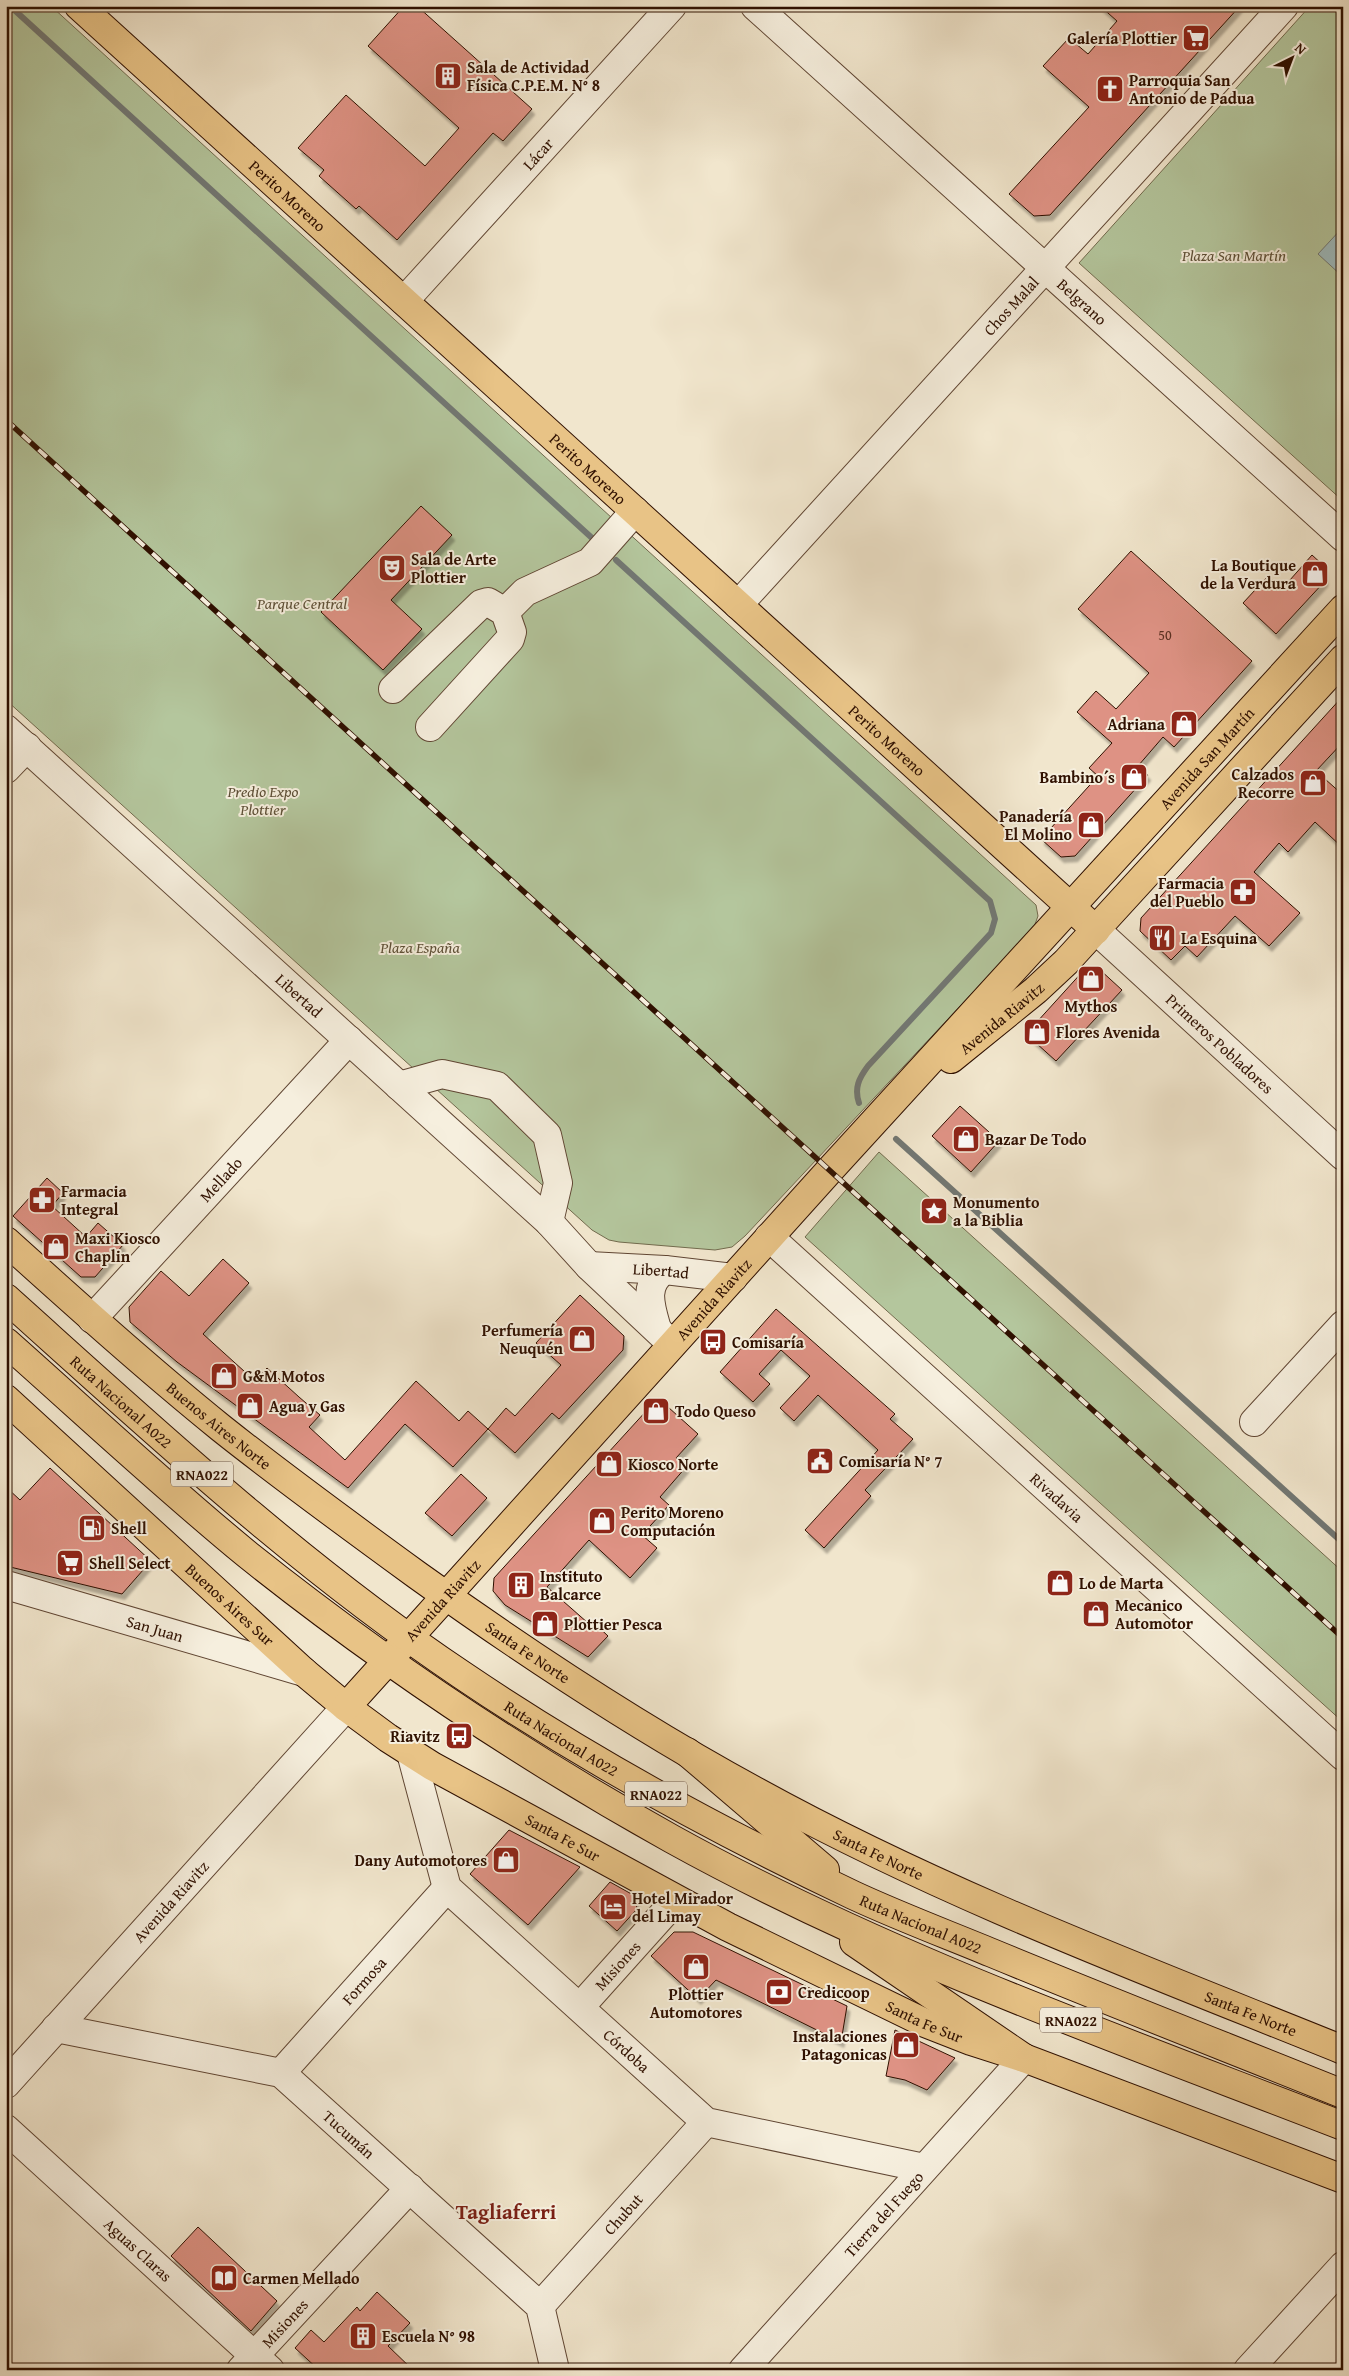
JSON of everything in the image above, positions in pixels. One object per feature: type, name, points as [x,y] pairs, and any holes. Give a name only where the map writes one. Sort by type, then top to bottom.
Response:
[{"type":"main road","name":"Perito Moreno","points":[[79,6],[1096,930]]},
{"type":"main road","name":"Avenida San Martín","points":[[1071,908],[1343,609]]},
{"type":"main road","name":"Avenida San Martín","points":[[1096,930],[1343,658]]},
{"type":"main road","name":"Avenida Riavitz","points":[[346,1707],[446,1596],[665,1337],[732,1278],[1071,908]]},
{"type":"main road","name":"Avenida Riavitz","points":[[878,1118],[1036,990],[1096,930]]},
{"type":"main road","name":"Buenos Aires Norte","points":[[6,1241],[92,1319],[223,1430],[446,1596]]},
{"type":"main road","name":"Ruta Nacional A022","points":[[6,1298],[230,1497],[312,1565],[408,1638],[523,1715],[651,1792],[857,1897],[1343,2094]]},
{"type":"main road","name":"Ruta Nacional A022","points":[[6,1342],[211,1524],[288,1586],[388,1660],[489,1730],[614,1806],[724,1867],[802,1906],[956,1974],[1343,2126]]},
{"type":"main road","name":"Buenos Aires Sur","points":[[10,1408],[304,1672],[346,1707]]},
{"type":"main road","name":"Santa Fe Norte","points":[[446,1596],[561,1675],[687,1752],[827,1829],[1048,1930],[1343,2050]]},
{"type":"main road","name":"Santa Fe Sur","points":[[346,1707],[411,1753],[452,1777],[676,1900],[925,2023],[971,2041],[1024,2058],[1343,2179]]},
{"type":"main road","points":[[687,1752],[857,1897]]},
{"type":"main road","points":[[802,1906],[1024,2058]]},
{"type":"street","name":"Lácar","points":[[404,302],[672,6]]},
{"type":"street","name":"Belgrano","points":[[755,6],[1343,537]]},
{"type":"street","name":"Chos Malal","points":[[738,605],[1284,6]]},
{"type":"street","points":[[505,612],[525,592],[590,562],[635,511]]},
{"type":"street","points":[[393,690],[481,604],[488,602],[505,612],[512,632],[510,639],[430,727]]},
{"type":"street","name":"Libertad","points":[[6,728],[549,1222],[589,1266],[665,1337]]},
{"type":"street","points":[[6,769],[27,747]]},
{"type":"street","name":"Primeros Pobladores","points":[[1096,930],[1343,1156]]},
{"type":"street","name":"Mellado","points":[[92,1319],[349,1040]]},
{"type":"street","points":[[399,1086],[442,1074],[497,1086],[547,1135],[558,1183],[549,1222]]},
{"type":"street","name":"Rivadavia","points":[[769,1237],[1343,1756]]},
{"type":"street","name":"Libertad","points":[[589,1266],[665,1270],[732,1278]]},
{"type":"street","points":[[665,1270],[655,1279],[649,1292],[665,1337]]},
{"type":"street","points":[[1254,1422],[1343,1325]]},
{"type":"street","name":"San Juan","points":[[6,1586],[304,1672]]},
{"type":"street","name":"Avenida Riavitz","points":[[6,2084],[346,1707]]},
{"type":"street","points":[[411,1753],[447,1888]]},
{"type":"street","points":[[426,1806],[436,1784],[452,1777]]},
{"type":"street","name":"Córdoba","points":[[447,1888],[706,2122]]},
{"type":"street","name":"Formosa","points":[[281,2073],[447,1888]]},
{"type":"street","name":"Misiones","points":[[580,2007],[676,1900]]},
{"type":"street","points":[[56,2028],[281,2073]]},
{"type":"street","name":"Tierra del Fuego","points":[[743,2370],[1024,2058]]},
{"type":"street","name":"Tucumán","points":[[281,2073],[540,2306]]},
{"type":"street","points":[[706,2122],[924,2168]]},
{"type":"street","name":"Chubut","points":[[540,2306],[706,2122]]},
{"type":"street","name":"Aguas Claras","points":[[6,2128],[255,2365]]},
{"type":"street","name":"Misiones","points":[[255,2365],[410,2188]]},
{"type":"street","points":[[1248,2370],[1343,2266]]},
{"type":"street","points":[[540,2306],[555,2370]]},
{"type":"green space","name":"Parque Central","points":[[6,6],[51,6],[1036,905],[1038,916],[1034,927],[745,1236],[732,1247],[715,1250],[619,1242],[609,1240],[592,1230],[6,700]]},
{"type":"green space","name":"Plaza San Martín","points":[[1310,6],[1343,6],[1343,501],[1079,263]]},
{"type":"green space","points":[[879,1152],[1343,1572],[1343,1722],[805,1237]]},
{"type":"water","points":[[1343,227],[1343,277],[1318,254]]},
{"type":"building","points":[[404,6],[417,6],[532,109],[503,141],[493,133],[397,240],[359,206],[356,209],[319,176],[324,170],[298,148],[346,95],[425,166],[459,128],[368,46]]},
{"type":"building","points":[[1100,6],[1240,6],[1050,215],[1034,216],[1009,194],[1089,107],[1043,66],[1069,38],[1088,54],[1117,21]]},
{"type":"building","name":"Sala de Arte Plottier","points":[[421,506],[452,535],[391,600],[422,629],[383,670],[321,612]]},
{"type":"building","points":[[1131,551],[1252,661],[1174,747],[1163,737],[1138,766],[1148,775],[1075,856],[1061,857],[1041,839],[1098,776],[1089,768],[1112,743],[1077,712],[1096,691],[1116,709],[1149,673],[1078,609]]},
{"type":"building","points":[[1312,555],[1324,566],[1325,581],[1276,634],[1243,603],[1268,576],[1282,589]]},
{"type":"building","points":[[1343,696],[1343,742],[1316,771],[1343,795],[1343,848],[1315,822],[1288,852],[1279,843],[1254,872],[1300,913],[1269,946],[1235,916],[1197,957],[1185,946],[1171,960],[1140,931],[1141,918]]},
{"type":"building","points":[[1098,968],[1122,990],[1056,1061],[1026,1034],[1084,970]]},
{"type":"building","name":"Bazar De Todo","points":[[960,1106],[999,1141],[971,1172],[932,1136]]},
{"type":"building","points":[[47,1178],[63,1193],[52,1206],[86,1237],[98,1223],[123,1245],[95,1277],[81,1277],[13,1216]]},
{"type":"building","points":[[223,1259],[249,1283],[203,1334],[255,1381],[267,1368],[320,1415],[309,1427],[345,1460],[416,1381],[459,1421],[468,1411],[488,1429],[453,1467],[405,1424],[348,1488],[177,1362],[130,1322],[129,1307],[161,1271],[189,1296]]},
{"type":"building","points":[[580,1295],[624,1336],[623,1350],[559,1419],[552,1413],[515,1453],[488,1429],[506,1408],[515,1416],[561,1365],[536,1343]]},
{"type":"building","points":[[776,1309],[895,1414],[890,1419],[913,1439],[865,1490],[871,1496],[824,1548],[805,1530],[878,1450],[818,1395],[794,1421],[780,1408],[810,1376],[781,1350],[759,1374],[770,1384],[753,1402],[720,1372]]},
{"type":"building","points":[[658,1398],[698,1434],[676,1458],[686,1467],[660,1497],[669,1505],[642,1535],[657,1548],[630,1578],[589,1540],[547,1587],[588,1623],[591,1620],[608,1636],[588,1657],[505,1605],[493,1591],[494,1578]]},
{"type":"building","points":[[50,1468],[151,1561],[122,1594],[6,1566],[6,1487],[20,1500]]},
{"type":"building","points":[[461,1474],[487,1498],[452,1536],[425,1513]]},
{"type":"building","points":[[509,1830],[580,1867],[528,1925],[470,1874]]},
{"type":"building","name":"Hotel Mirador del Limay","points":[[610,1882],[635,1896],[637,1909],[617,1931],[589,1906]]},
{"type":"building","points":[[674,1932],[693,1932],[847,2006],[841,2042],[716,1980],[698,1999],[651,1956]]},
{"type":"building","points":[[895,2030],[955,2058],[927,2090],[905,2080],[886,2076]]},
{"type":"building","name":"Carmen Mellado","points":[[198,2227],[277,2301],[251,2331],[171,2256]]},
{"type":"building","name":"Escuela N° 98","points":[[377,2292],[410,2323],[388,2346],[413,2370],[319,2370],[295,2348],[311,2330],[324,2342],[357,2307],[360,2311]]},
{"type":"waterway","points":[[10,6],[592,538]]},
{"type":"waterway","points":[[616,560],[990,901],[995,919],[991,933],[868,1066],[858,1083],[859,1103]]},
{"type":"waterway","points":[[896,1139],[1343,1543]]},
{"type":"railway","points":[[6,420],[1343,1638]]},
{"type":"place","name":"Galería Plottier","points":[[1196,38]]},
{"type":"place","name":"Sala de Actividad Física C.P.E.M. N° 8","points":[[448,76]]},
{"type":"place","name":"Parroquia San Antonio de Padua","points":[[1110,89]]},
{"type":"place","name":"Sala de Arte Plottier","points":[[392,568]]},
{"type":"place","name":"La Boutique de la Verdura","points":[[1315,574]]},
{"type":"place","name":"Adriana","points":[[1184,724]]},
{"type":"place","name":"Bambino´s","points":[[1134,777]]},
{"type":"place","name":"Calzados Recorre","points":[[1313,783]]},
{"type":"place","name":"Panadería El Molino","points":[[1091,825]]},
{"type":"place","name":"Farmacia del Pueblo","points":[[1243,892]]},
{"type":"place","name":"La Esquina","points":[[1162,938]]},
{"type":"place","name":"Mythos","points":[[1091,979]]},
{"type":"place","name":"Flores Avenida","points":[[1037,1032]]},
{"type":"place","name":"Bazar De Todo","points":[[966,1139]]},
{"type":"place","name":"Farmacia Integral","points":[[42,1200]]},
{"type":"place","name":"Monumento a la Biblia","points":[[934,1211]]},
{"type":"place","name":"Maxi Kiosco Chaplin","points":[[56,1247]]},
{"type":"place","name":"Perfumería Neuquén","points":[[582,1339]]},
{"type":"place","name":"Comisaría","points":[[713,1342]]},
{"type":"place","name":"G&M Motos","points":[[224,1376]]},
{"type":"place","name":"Agua y Gas","points":[[250,1406]]},
{"type":"place","name":"Todo Queso","points":[[656,1411]]},
{"type":"place","name":"Comisaría N° 7","points":[[820,1461]]},
{"type":"place","name":"Kiosco Norte","points":[[609,1464]]},
{"type":"place","name":"Perito Moreno Computación","points":[[602,1521]]},
{"type":"place","name":"Shell","points":[[92,1528]]},
{"type":"place","name":"Shell Select","points":[[70,1563]]},
{"type":"place","name":"Lo de Marta","points":[[1060,1583]]},
{"type":"place","name":"Instituto Balcarce","points":[[521,1585]]},
{"type":"place","name":"Mecanico Automotor","points":[[1096,1614]]},
{"type":"place","name":"Plottier Pesca","points":[[545,1624]]},
{"type":"place","name":"Riavitz","points":[[459,1736]]},
{"type":"place","name":"Dany Automotores","points":[[506,1860]]},
{"type":"place","name":"Hotel Mirador del Limay","points":[[613,1907]]},
{"type":"place","name":"Plottier Automotores","points":[[696,1967]]},
{"type":"place","name":"Credicoop","points":[[779,1992]]},
{"type":"place","name":"Instalaciones Patagonicas","points":[[906,2045]]},
{"type":"place","name":"Carmen Mellado","points":[[224,2278]]},
{"type":"place","name":"Escuela N° 98","points":[[363,2336]]},
{"type":"district","name":"Tagliaferri","points":[[506,2211]]},
{"type":"park label","name":"Predio Expo Plottier","points":[[263,800]]},
{"type":"park label","name":"Plaza España","points":[[420,947]]}]
